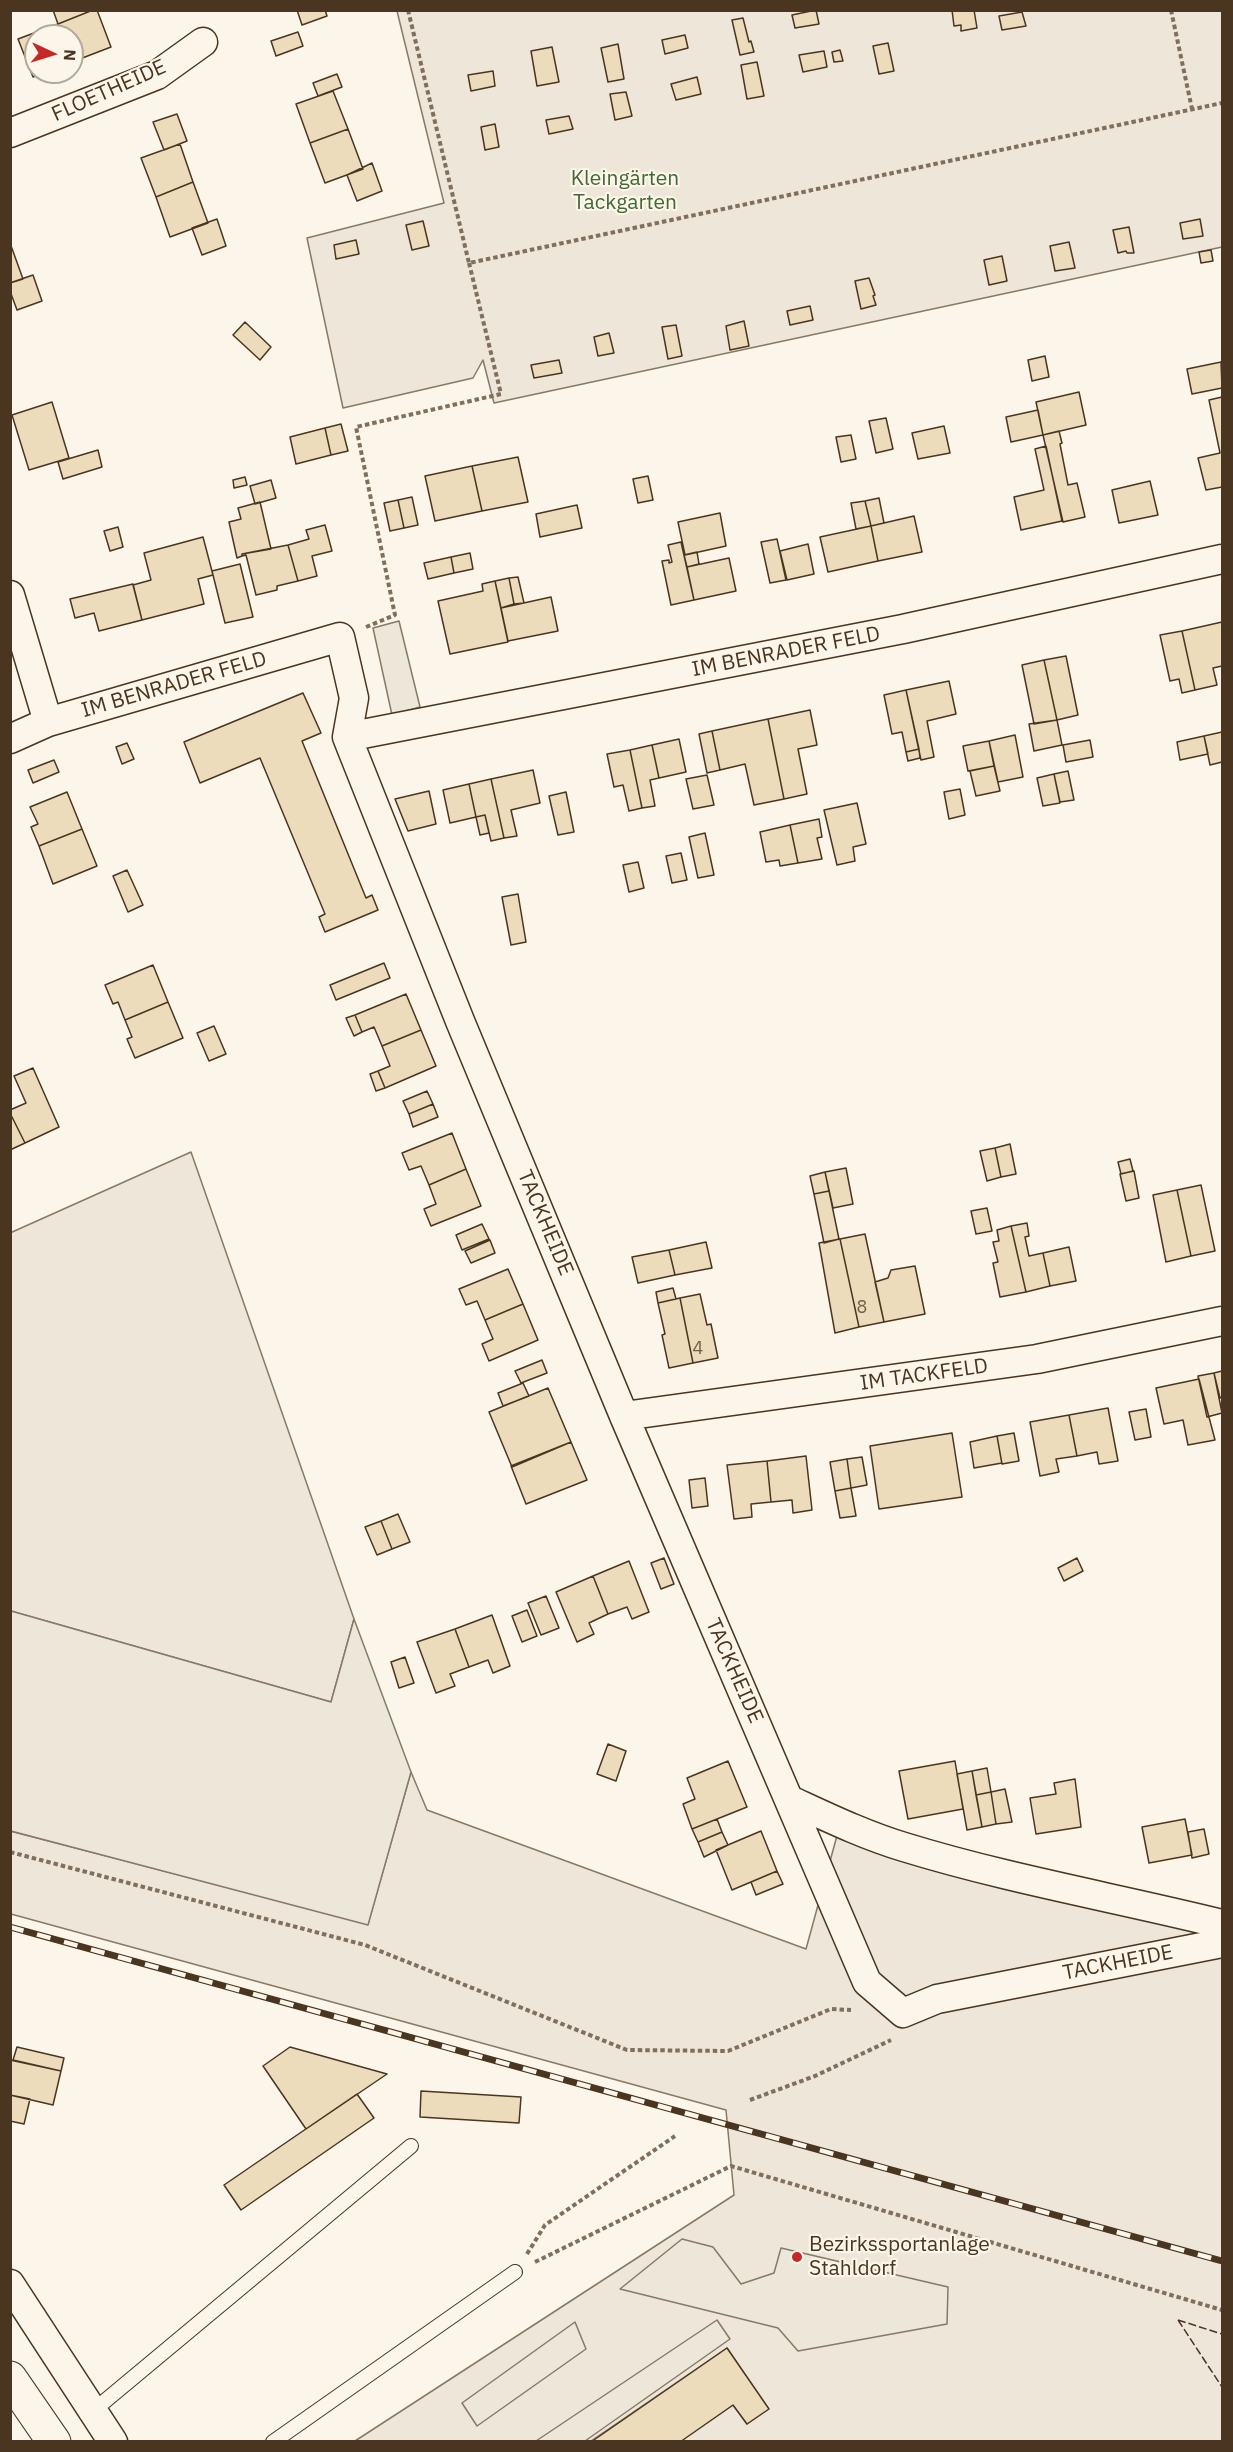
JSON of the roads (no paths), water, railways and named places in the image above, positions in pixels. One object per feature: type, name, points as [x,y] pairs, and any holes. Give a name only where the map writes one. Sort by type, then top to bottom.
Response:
[{"type":"main road","points":[[10,2378],[54,2442]]},
{"type":"street","name":"FLOETHEIDE","points":[[10,133],[157,75],[203,42]]},
{"type":"street","name":"IM BENRADER FELD","points":[[10,739],[48,722],[340,637],[354,698],[347,738],[891,631],[1222,559]]},
{"type":"street","points":[[10,595],[48,722]]},
{"type":"street","name":"TACKHEIDE","points":[[347,738],[460,1021],[624,1416],[867,1983],[903,2013],[937,1999],[1222,1943]]},
{"type":"street","name":"IM TACKFELD","points":[[624,1416],[1037,1359],[1222,1321]]},
{"type":"street","name":"TACKHEIDE","points":[[790,1800],[860,1832],[903,1847],[1222,1924]]},
{"type":"street","points":[[10,2284],[113,2442]]},
{"type":"lane","points":[[93,2411],[411,2146]]},
{"type":"lane","points":[[273,2442],[515,2272]]},
{"type":"railway","points":[[10,1927],[1222,2261]]},
{"type":"place","name":"Bezirkssportanlage Stahldorf","points":[[797,2257]]},
{"type":"park label","name":"Kleingärten Tackgarten","points":[[625,191]]}]
